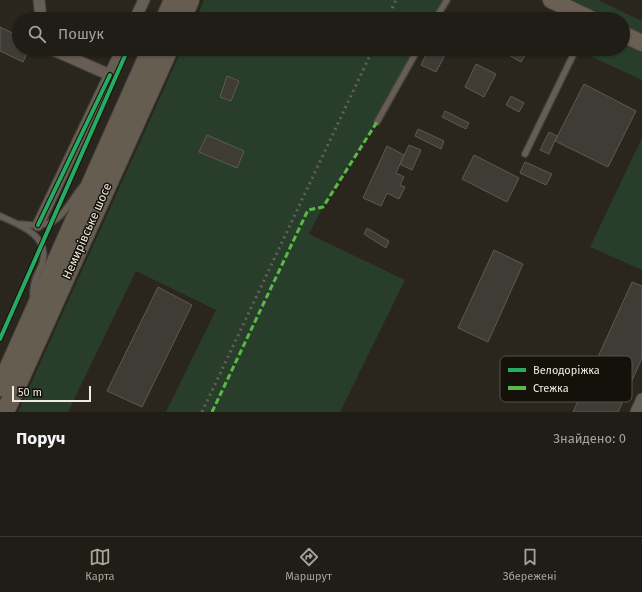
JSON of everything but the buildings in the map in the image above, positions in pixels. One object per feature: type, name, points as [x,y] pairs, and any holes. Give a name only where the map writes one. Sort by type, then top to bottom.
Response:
[{"type":"main road","points":[[168,12],[173,0]]},
{"type":"main road","points":[[185,12],[190,0]]},
{"type":"main road","name":"Немирівське шосе","points":[[0,387],[148,56]]},
{"type":"main road","name":"Немирівське шосе","points":[[5,412],[166,56]]},
{"type":"street","points":[[38,0],[40,12]]},
{"type":"street","points":[[138,12],[144,0]]},
{"type":"street","points":[[550,0],[575,12]]},
{"type":"street","points":[[630,37],[642,43]]},
{"type":"street","points":[[67,56],[110,75]]},
{"type":"street","points":[[38,225],[119,56]]},
{"type":"street","points":[[636,412],[642,399]]},
{"type":"lane","points":[[439,12],[447,0]]},
{"type":"lane","points":[[377,122],[414,56]]},
{"type":"lane","points":[[525,154],[573,56]]},
{"type":"lane","points":[[20,224],[47,224],[63,214],[76,193],[96,174]]},
{"type":"lane","points":[[0,216],[20,224],[38,238],[42,244],[42,262],[34,281],[30,320]]},
{"type":"green space","points":[[204,0],[447,0],[439,12],[199,12]]},
{"type":"green space","points":[[551,0],[598,0],[623,12],[576,12]]},
{"type":"green space","points":[[630,15],[642,21],[642,80],[590,56],[630,56]]},
{"type":"green space","points":[[179,56],[414,56],[377,122],[323,207],[309,234],[405,280],[340,412],[166,412],[216,310],[136,271],[68,412],[18,412]]},
{"type":"green space","points":[[642,138],[642,270],[590,247]]},
{"type":"railway","points":[[390,12],[396,0]]},
{"type":"railway","points":[[202,412],[370,56]]},
{"type":"marked path","points":[[212,412],[308,210],[323,207],[377,122]]},
{"type":"cycle path","points":[[0,339],[125,56]]},
{"type":"cycle path","points":[[38,225],[110,75]]}]
